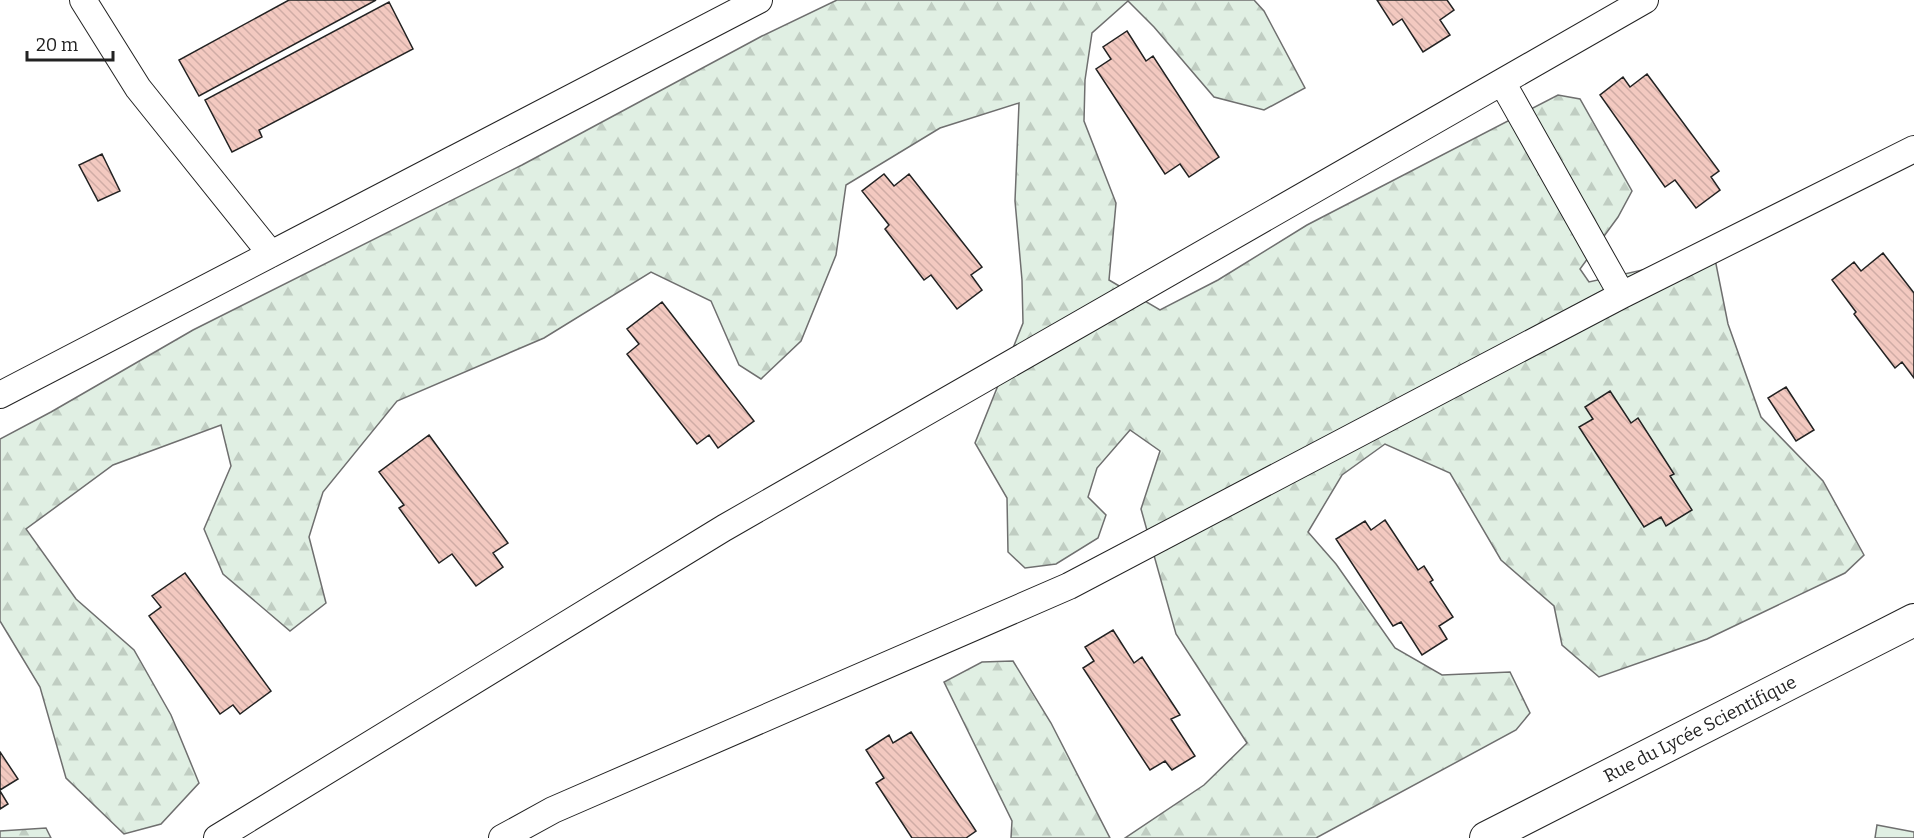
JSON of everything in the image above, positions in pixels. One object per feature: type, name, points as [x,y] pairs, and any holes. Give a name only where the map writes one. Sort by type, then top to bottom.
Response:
[{"type":"street","points":[[83,0],[138,88],[271,254]]},
{"type":"street","points":[[218,838],[724,528],[1645,0]]},
{"type":"street","points":[[0,395],[744,3]]},
{"type":"street","points":[[1502,82],[1622,295]]},
{"type":"street","points":[[502,838],[553,810],[1069,586],[1622,295],[1914,149]]},
{"type":"street","name":"Rue du Lycée Scientifique","points":[[1486,838],[1914,620]]},
{"type":"green space","points":[[837,0],[1254,0],[1264,11],[1305,88],[1264,110],[1214,97],[1154,27],[1128,1],[1092,33],[1085,80],[1084,121],[1116,203],[1109,280],[1160,310],[1218,280],[1307,225],[1558,95],[1580,99],[1632,191],[1618,217],[1580,269],[1589,282],[1714,254],[1728,324],[1761,417],[1823,481],[1864,555],[1845,573],[1707,639],[1599,677],[1562,645],[1554,606],[1501,560],[1450,473],[1385,444],[1342,475],[1308,532],[1336,564],[1395,648],[1442,675],[1510,672],[1530,713],[1516,730],[1316,838],[1125,838],[1204,785],[1247,743],[1176,634],[1141,509],[1160,451],[1130,430],[1097,468],[1088,497],[1106,515],[1098,538],[1056,564],[1025,568],[1008,552],[1007,498],[975,443],[1023,323],[1022,280],[1015,201],[1019,103],[940,128],[846,185],[836,255],[801,341],[761,379],[739,365],[711,301],[651,272],[544,338],[397,401],[323,492],[309,537],[326,603],[290,631],[223,574],[204,529],[231,466],[221,425],[113,465],[26,529],[76,599],[134,650],[171,715],[199,783],[161,824],[124,834],[66,778],[40,687],[0,621],[0,439],[193,330],[522,165],[762,36]]},
{"type":"green space","points":[[1013,661],[1051,723],[1110,838],[1011,838],[1012,821],[944,682],[982,662]]},
{"type":"green space","points":[[1877,825],[1914,832],[1914,838],[1875,838]]},
{"type":"green space","points":[[46,828],[51,838],[0,838],[0,831]]},
{"type":"building","points":[[289,0],[376,0],[199,96],[179,60]]},
{"type":"building","points":[[1377,0],[1447,0],[1454,10],[1440,20],[1450,35],[1423,52],[1402,19],[1393,25]]},
{"type":"building","points":[[389,2],[413,49],[259,130],[262,137],[232,152],[205,100]]},
{"type":"building","points":[[1127,31],[1146,61],[1153,56],[1219,157],[1189,177],[1180,164],[1165,174],[1096,69],[1111,59],[1103,47]]},
{"type":"building","points":[[1647,74],[1719,171],[1711,177],[1720,190],[1696,208],[1675,180],[1665,187],[1600,95],[1623,77],[1630,87]]},
{"type":"building","points":[[102,154],[120,191],[98,201],[79,165]]},
{"type":"building","points":[[884,174],[894,186],[909,174],[982,267],[971,275],[982,290],[957,309],[931,275],[924,280],[885,229],[889,225],[862,191]]},
{"type":"building","points":[[1883,253],[1914,293],[1914,378],[1902,362],[1895,368],[1854,314],[1856,312],[1832,280],[1854,262],[1861,271]]},
{"type":"building","points":[[662,302],[754,421],[718,448],[709,435],[697,444],[627,354],[639,344],[627,329]]},
{"type":"building","points":[[1786,387],[1814,430],[1796,441],[1768,398]]},
{"type":"building","points":[[1610,391],[1631,423],[1638,418],[1674,474],[1670,476],[1692,510],[1666,526],[1661,517],[1644,527],[1579,427],[1593,419],[1585,407]]},
{"type":"building","points":[[429,435],[508,543],[493,553],[503,567],[476,586],[452,554],[439,563],[399,508],[404,505],[379,472]]},
{"type":"building","points":[[1385,520],[1418,570],[1424,566],[1433,580],[1430,582],[1453,617],[1439,626],[1447,639],[1422,655],[1401,622],[1393,626],[1336,539],[1365,521],[1371,530]]},
{"type":"building","points":[[185,573],[271,691],[240,714],[233,705],[220,714],[149,616],[161,607],[152,596]]},
{"type":"building","points":[[1113,630],[1134,663],[1142,657],[1180,715],[1171,719],[1195,756],[1172,770],[1165,761],[1150,770],[1083,668],[1094,661],[1085,647]]},
{"type":"building","points":[[911,732],[976,831],[966,838],[912,838],[876,783],[884,778],[866,750],[889,735],[893,743]]},
{"type":"building","points":[[0,752],[18,779],[0,790]]},
{"type":"building","points":[[0,791],[8,804],[0,809]]}]
